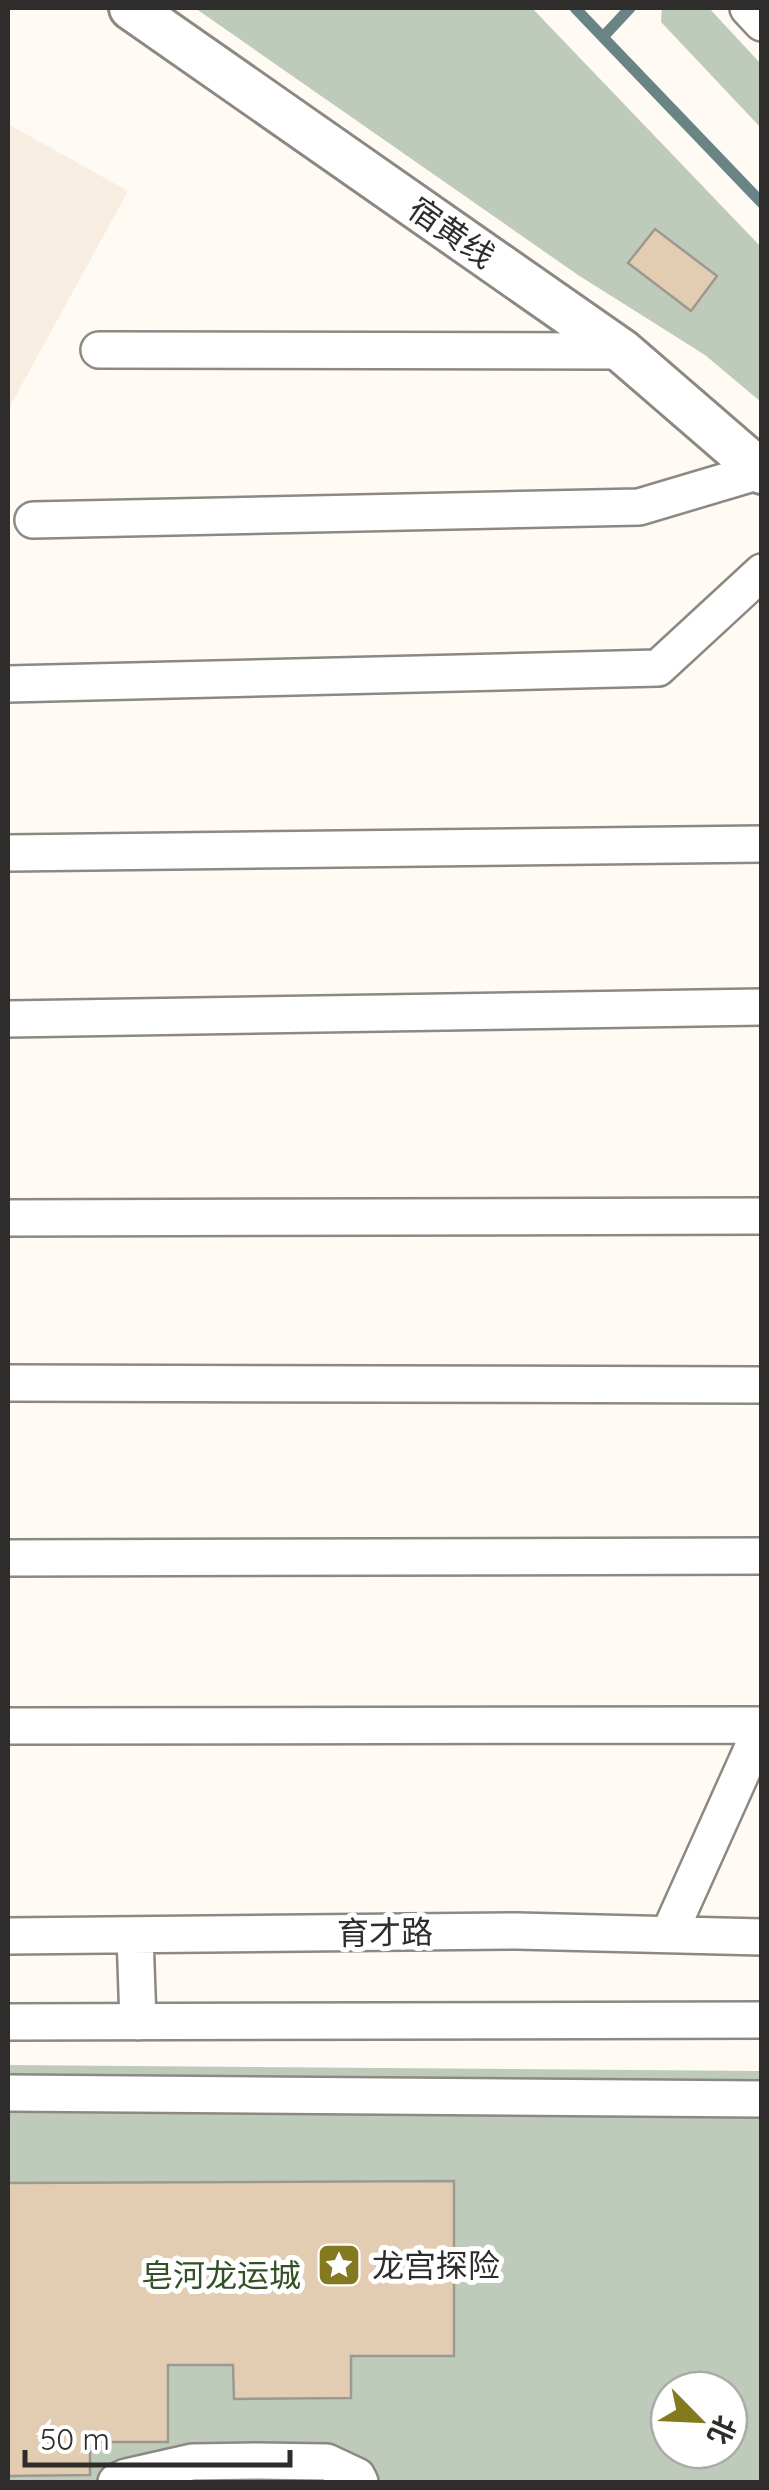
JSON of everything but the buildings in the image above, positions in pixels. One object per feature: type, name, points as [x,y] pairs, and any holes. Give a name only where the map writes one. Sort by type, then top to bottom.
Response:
[{"type":"main road","name":"宿黄线","points":[[131,8],[622,351],[761,472]]},
{"type":"street","points":[[748,8],[762,22]]},
{"type":"street","points":[[99,350],[622,351]]},
{"type":"street","points":[[33,520],[639,507],[761,472]]},
{"type":"street","points":[[8,684],[658,668],[762,572]]},
{"type":"street","points":[[8,854],[762,844]]},
{"type":"street","points":[[8,1019],[762,1008]]},
{"type":"street","points":[[8,1218],[762,1216]]},
{"type":"street","points":[[8,1383],[762,1385]]},
{"type":"street","points":[[8,1558],[762,1556]]},
{"type":"street","points":[[8,1726],[762,1726],[669,1934]]},
{"type":"street","name":"育才路","points":[[8,1936],[517,1930],[762,1937]]},
{"type":"street","points":[[135,1935],[138,2022]]},
{"type":"street","points":[[8,2022],[762,2020]]},
{"type":"street","points":[[8,2093],[762,2099]]},
{"type":"street","points":[[116,2482],[192,2462],[257,2460],[327,2462],[357,2476],[360,2482]]},
{"type":"shaded area","points":[[8,124],[128,191],[8,410]]},
{"type":"green space","points":[[195,8],[532,8],[761,247],[761,402],[705,355],[578,275]]},
{"type":"green space","points":[[662,8],[709,8],[761,64],[761,128],[661,22]]},
{"type":"green space","name":"皂河龙运城","points":[[8,2065],[761,2071],[761,2482],[8,2482]]},
{"type":"waterway","points":[[575,8],[762,203]]},
{"type":"waterway","points":[[603,37],[630,8]]},
{"type":"place","name":"龙宫探险","points":[[339,2265]]}]
